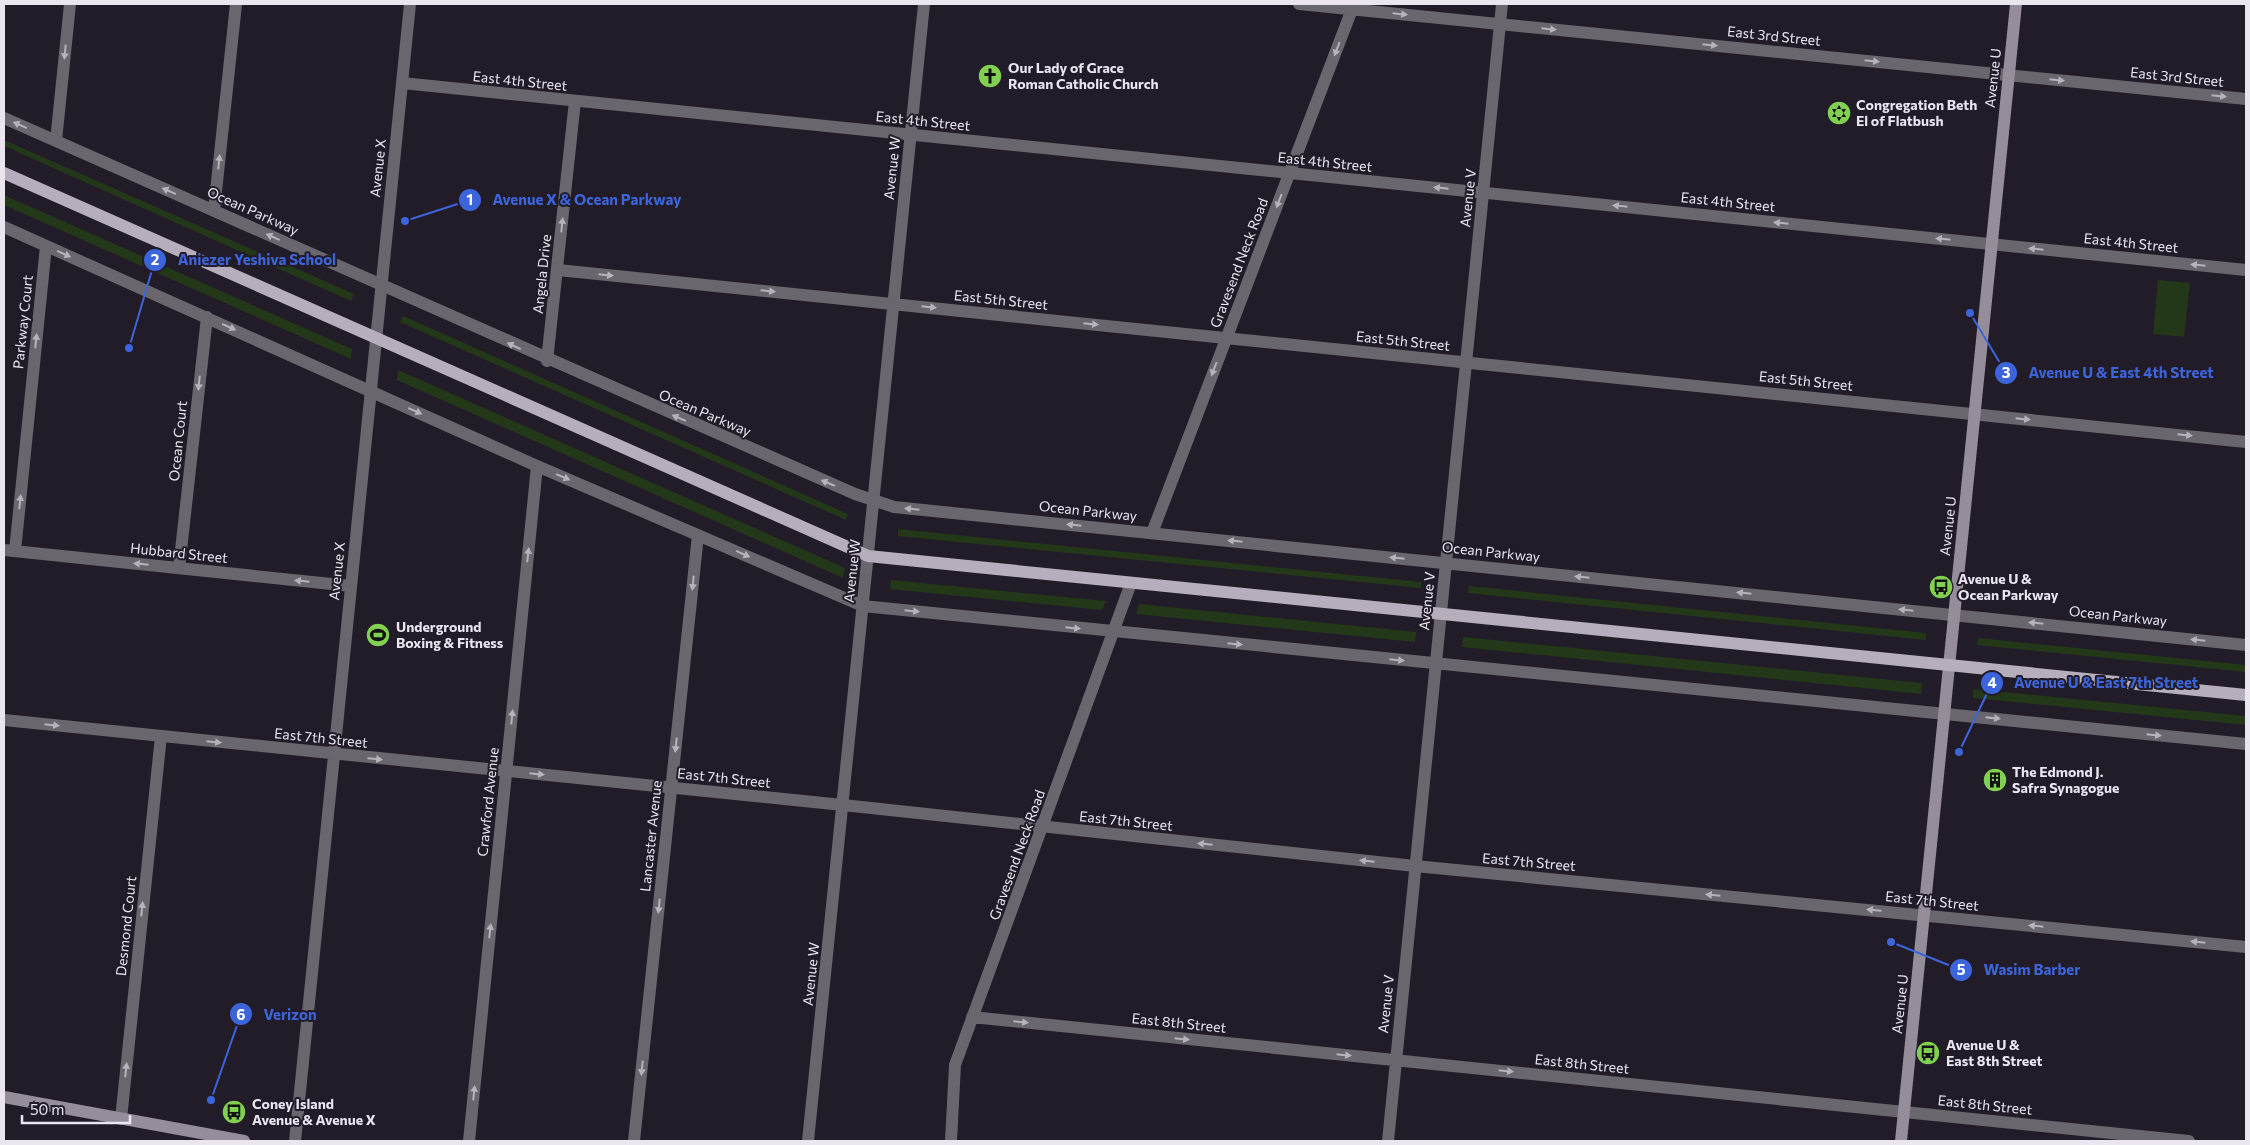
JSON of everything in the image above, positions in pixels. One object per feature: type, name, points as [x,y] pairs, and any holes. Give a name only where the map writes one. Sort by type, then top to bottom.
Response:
[{"type":"main road","name":"Avenue U","points":[[1901,1141],[2016,4]]},
{"type":"main road","points":[[4,172],[868,556],[2246,695]]},
{"type":"main road","points":[[4,1097],[244,1141]]},
{"type":"street","points":[[56,141],[70,4]]},
{"type":"street","points":[[214,210],[236,4]]},
{"type":"street","name":"Avenue X","points":[[294,1141],[410,4]]},
{"type":"street","name":"Avenue W","points":[[808,1141],[924,4]]},
{"type":"street","name":"East 3rd Street","points":[[1299,4],[1353,6],[1500,24],[2246,99]]},
{"type":"street","name":"Avenue V","points":[[1388,1141],[1502,4]]},
{"type":"street","name":"Gravesend Neck Road","points":[[1152,533],[1353,6]]},
{"type":"street","name":"East 4th Street","points":[[402,83],[2246,270]]},
{"type":"street","name":"Angela Drive","points":[[547,361],[558,270],[574,101]]},
{"type":"street","name":"Ocean Parkway","points":[[4,118],[214,210],[547,361],[873,501],[894,507],[2246,645]]},
{"type":"street","points":[[4,227],[537,466],[863,606],[2246,744]]},
{"type":"street","name":"Parkway Court","points":[[9,550],[46,246]]},
{"type":"street","name":"East 5th Street","points":[[558,270],[2246,442]]},
{"type":"street","name":"Ocean Court","points":[[179,568],[207,317]]},
{"type":"street","name":"Crawford Avenue","points":[[469,1141],[537,466]]},
{"type":"street","name":"Lancaster Avenue","points":[[634,1141],[698,535]]},
{"type":"street","name":"Hubbard Street","points":[[9,550],[351,586]]},
{"type":"street","name":"Gravesend Neck Road","points":[[951,1141],[955,1065],[1044,827],[1131,582]]},
{"type":"street","name":"East 7th Street","points":[[4,720],[334,755],[843,805],[1415,866],[2246,947]]},
{"type":"street","name":"Desmond Court","points":[[121,1119],[160,736]]},
{"type":"street","name":"East 8th Street","points":[[972,1017],[2189,1141]]},
{"type":"green space","points":[[4,140],[354,294],[351,301],[4,146]]},
{"type":"green space","points":[[4,195],[352,349],[351,359],[4,205]]},
{"type":"green space","points":[[2158,280],[2190,283],[2184,337],[2153,334]]},
{"type":"green space","points":[[403,316],[848,514],[846,520],[400,322]]},
{"type":"green space","points":[[398,370],[845,568],[843,578],[397,380]]},
{"type":"green space","points":[[898,529],[1421,582],[1421,588],[898,536]]},
{"type":"green space","points":[[891,580],[1106,601],[1102,610],[890,589]]},
{"type":"green space","points":[[1469,586],[1926,633],[1926,640],[1468,593]]},
{"type":"green space","points":[[1139,604],[1416,632],[1415,642],[1136,614]]},
{"type":"green space","points":[[1463,637],[1922,683],[1921,694],[1462,647]]},
{"type":"green space","points":[[1978,638],[2246,665],[2246,672],[1977,645]]},
{"type":"green space","points":[[1973,689],[2246,716],[2246,725],[1973,698]]},
{"type":"place","name":"Our Lady of Grace Roman Catholic Church","points":[[990,76]]},
{"type":"place","name":"Congregation Beth El of Flatbush","points":[[1839,113]]},
{"type":"place","name":"Avenue X & Ocean Parkway","points":[[405,221]]},
{"type":"place","name":"Avenue U & East 4th Street","points":[[1970,313]]},
{"type":"place","name":"Aniezer Yeshiva School","points":[[129,348]]},
{"type":"place","name":"Avenue U & Ocean Parkway","points":[[1941,587]]},
{"type":"place","name":"Underground Boxing & Fitness","points":[[378,635]]},
{"type":"place","name":"Avenue U & East 7th Street","points":[[1959,752]]},
{"type":"place","name":"The Edmond J. Safra Synagogue","points":[[1995,780]]},
{"type":"place","name":"Wasim Barber","points":[[1891,942]]},
{"type":"place","name":"Avenue U & East 8th Street","points":[[1928,1053]]},
{"type":"place","name":"Verizon","points":[[211,1100]]},
{"type":"place","name":"Coney Island Avenue & Avenue X","points":[[234,1112]]}]
